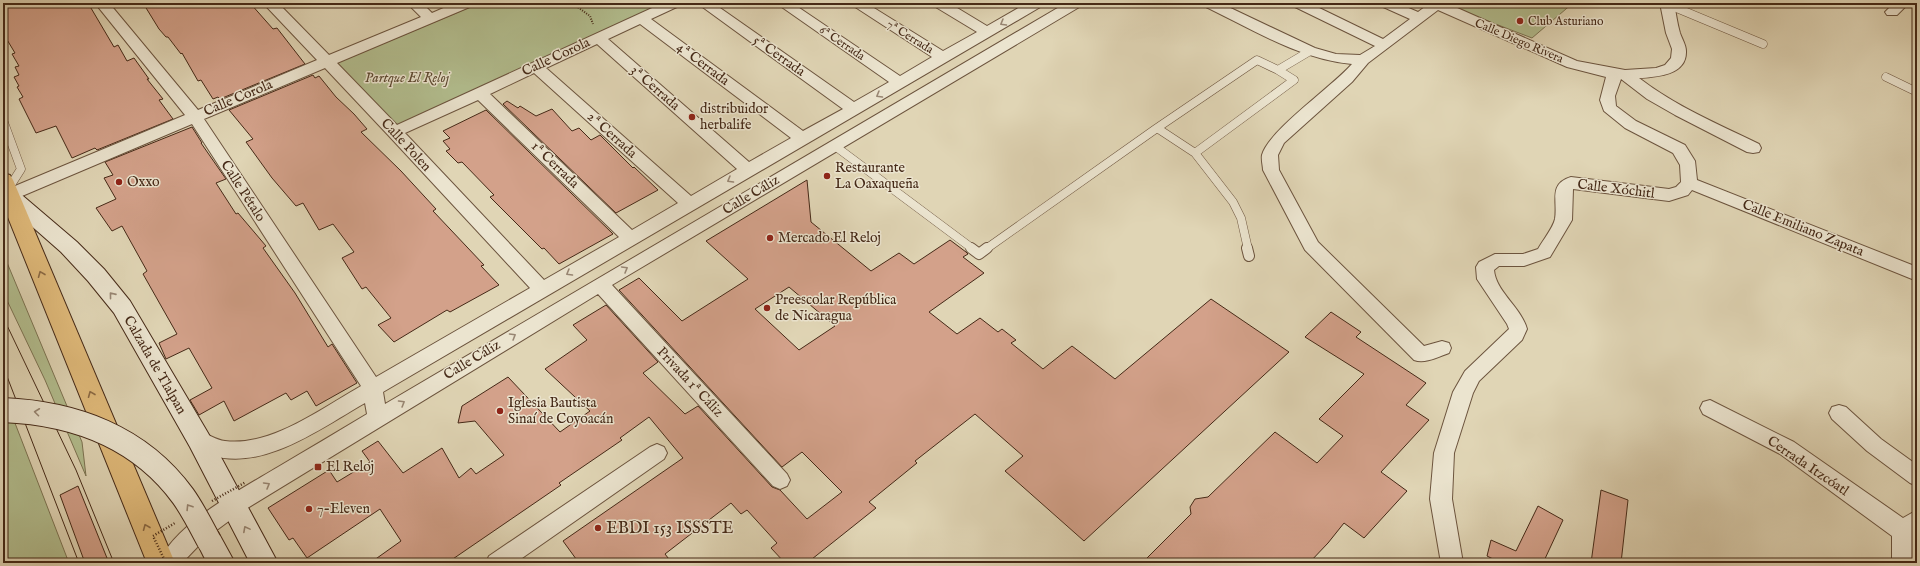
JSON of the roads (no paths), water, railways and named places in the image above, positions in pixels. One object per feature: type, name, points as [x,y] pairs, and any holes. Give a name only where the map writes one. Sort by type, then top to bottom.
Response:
[{"type":"highway","points":[[6,189],[161,563]]},
{"type":"street","name":"Calle Pétalo","points":[[102,3],[194,116],[372,388]]},
{"type":"street","name":"Calle Polen","points":[[270,3],[325,62],[395,132],[541,289]]},
{"type":"street","points":[[414,3],[430,18]]},
{"type":"street","name":"Calle Corola","points":[[6,189],[194,116],[467,3]]},
{"type":"street","name":"Calle Corola","points":[[395,132],[674,3]]},
{"type":"street","name":"5ª Cerrada","points":[[704,3],[854,109]]},
{"type":"street","name":"6ª Cerrada","points":[[783,3],[902,82]]},
{"type":"street","name":"7ª Cerrada","points":[[856,3],[943,58]]},
{"type":"street","points":[[939,3],[987,32]]},
{"type":"street","name":"Calle Cáliz","points":[[169,563],[196,533],[233,505],[600,284],[1076,3]]},
{"type":"street","points":[[1209,3],[1310,51],[1336,58],[1363,60]]},
{"type":"street","points":[[1298,3],[1385,45]]},
{"type":"street","points":[[1386,3],[1419,18]]},
{"type":"street","name":"Calle Cáliz","points":[[199,440],[209,446],[221,450],[250,449],[270,444],[292,435],[541,289],[964,46],[1031,4]]},
{"type":"street","name":"Calle Diego Rivera","points":[[1442,348],[1421,355],[1310,246],[1271,170],[1270,155],[1278,140],[1347,79],[1363,60],[1438,4],[1572,64],[1620,75],[1656,72],[1670,68],[1678,59],[1679,49],[1673,33],[1667,4]]},
{"type":"street","name":"4ª Cerrada","points":[[641,18],[803,139]]},
{"type":"street","name":"3ª Cerrada","points":[[598,38],[748,170]]},
{"type":"street","points":[[964,46],[983,58]]},
{"type":"street","name":"2ª Cerrada","points":[[536,67],[689,204]]},
{"type":"street","points":[[1689,183],[1689,163],[1679,149],[1618,117],[1609,107],[1608,97],[1620,75],[1680,112],[1753,148]]},
{"type":"street","name":"1ª Cerrada","points":[[480,93],[636,235],[660,249]]},
{"type":"street","name":"Calle Cáliz","points":[[768,158],[787,174]]},
{"type":"street","name":"Calle Xóchitl","points":[[1452,563],[1441,499],[1444,452],[1463,392],[1472,376],[1515,335],[1518,329],[1516,322],[1486,279],[1485,267],[1495,260],[1524,260],[1544,253],[1563,220],[1564,189],[1566,185],[1571,183],[1669,195],[1682,191],[1689,183]]},
{"type":"street","name":"Calle Emiliano Zapata","points":[[1689,183],[1917,274]]},
{"type":"street","name":"Calzada de Tlalpan","points":[[6,189],[69,247],[96,275],[122,307],[199,440],[264,563]]},
{"type":"street","name":"Privada 1ª Cáliz","points":[[600,284],[780,480]]},
{"type":"street","points":[[372,388],[377,417]]},
{"type":"street","name":"Cerrada Itzcóatl","points":[[1710,408],[1787,448],[1910,525]]},
{"type":"street","points":[[3,410],[36,412],[82,421],[125,443],[145,456],[180,492],[221,563]]},
{"type":"street","points":[[1839,413],[1874,445],[1917,477]]},
{"type":"street","points":[[497,563],[657,453]]},
{"type":"street","points":[[1903,563],[1910,525]]},
{"type":"lane","points":[[1667,4],[1763,44]]},
{"type":"lane","points":[[1278,70],[1310,51]]},
{"type":"lane","points":[[834,146],[979,254],[1157,128],[1257,60],[1294,80],[1195,152]]},
{"type":"lane","points":[[1886,77],[1917,92]]},
{"type":"lane","points":[[3,120],[21,169],[6,189]]},
{"type":"lane","points":[[1157,128],[1195,152],[1233,202],[1241,218],[1250,256]]},
{"type":"tram line","points":[[3,317],[76,470],[114,563]]},
{"type":"tram line","points":[[3,366],[79,563]]},
{"type":"place","name":"Club Asturiano","points":[[1520,21]]},
{"type":"place","name":"distribuidor herbalife","points":[[692,117]]},
{"type":"place","name":"Restaurante La Oaxaqueña","points":[[827,176]]},
{"type":"place","name":"Oxxo","points":[[119,182]]},
{"type":"place","name":"Mercado El Reloj","points":[[770,238]]},
{"type":"place","name":"Preescolar República de Nicaragua","points":[[767,308]]},
{"type":"place","name":"Iglesia Bautista Sinaí de Coyoacán","points":[[500,411]]},
{"type":"place","name":"El Reloj","points":[[318,467]]},
{"type":"place","name":"7-Eleven","points":[[309,509]]},
{"type":"place","name":"EBDI 153 ISSSTE","points":[[598,528]]},
{"type":"park label","name":"Partque El Reloj","points":[[407,78]]}]
